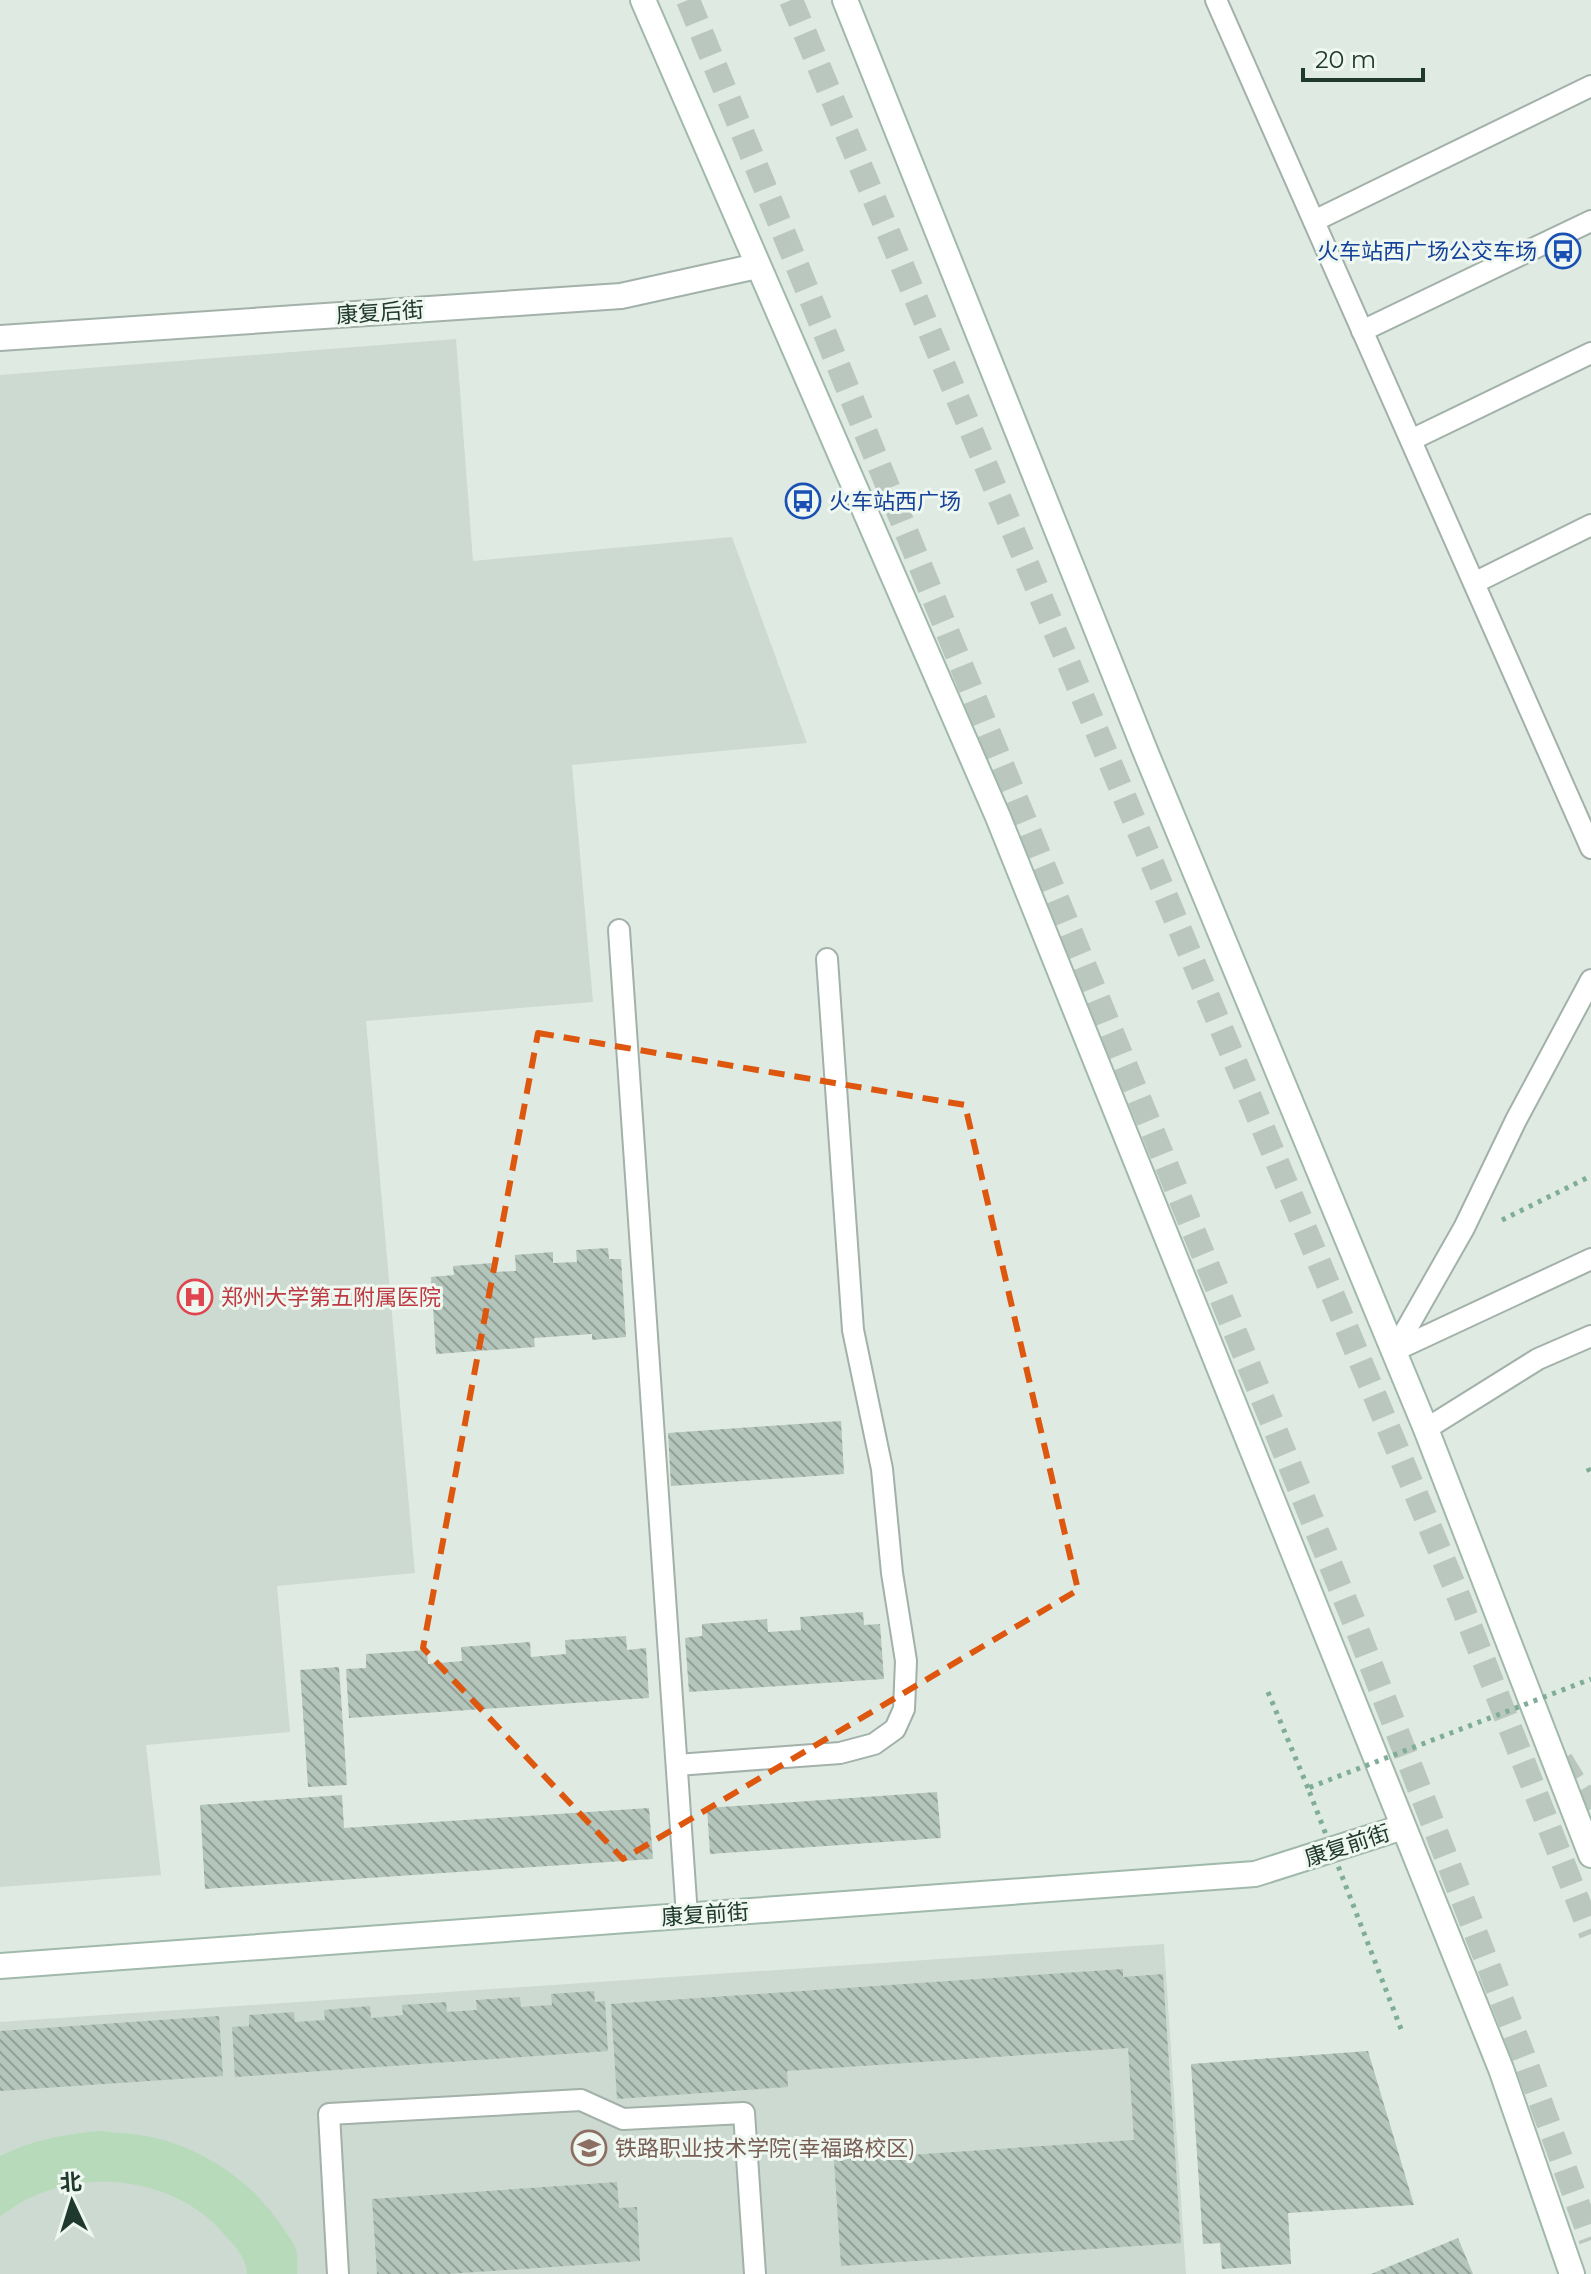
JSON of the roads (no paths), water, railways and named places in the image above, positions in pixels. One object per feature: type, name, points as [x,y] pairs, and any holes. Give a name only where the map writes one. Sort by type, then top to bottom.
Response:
[{"type":"main road","points":[[847,0],[1146,753],[1426,1429],[1591,1855]]},
{"type":"main road","points":[[645,8],[998,817],[1501,2069],[1572,2274]]},
{"type":"main road","name":"康复后街","points":[[0,338],[621,296],[757,266]]},
{"type":"main road","name":"康复前街","points":[[0,1966],[1255,1874],[1403,1827]]},
{"type":"lane","points":[[1216,0],[1591,848]]},
{"type":"lane","points":[[1314,221],[1591,86]]},
{"type":"lane","points":[[1362,331],[1591,221]]},
{"type":"lane","points":[[1411,440],[1591,353]]},
{"type":"lane","points":[[1474,583],[1591,525]]},
{"type":"lane","points":[[619,930],[687,1916]]},
{"type":"lane","points":[[677,1765],[859,1749],[874,1744],[895,1729],[904,1709],[906,1661],[892,1573],[882,1469],[853,1330],[827,959]]},
{"type":"lane","points":[[1394,1351],[1464,1228],[1516,1120],[1591,980]]},
{"type":"lane","points":[[1394,1351],[1591,1259]]},
{"type":"lane","points":[[1426,1429],[1538,1359],[1591,1336]]},
{"type":"lane","points":[[338,2274],[329,2114],[581,2100],[623,2119],[744,2113],[755,2274]]},
{"type":"tunnel","points":[[688,0],[1357,1629],[1524,2057],[1591,2240]]},
{"type":"tunnel","points":[[791,0],[1454,1585],[1591,1934]]},
{"type":"tunnel","points":[[1561,1760],[1591,1809]]},
{"type":"place","name":"火车站西广场公交车场","points":[[1563,251]]},
{"type":"place","name":"火车站西广场","points":[[803,501]]},
{"type":"place","name":"郑州大学第五附属医院","points":[[195,1297]]},
{"type":"place","name":"铁路职业技术学院(幸福路校区)","points":[[589,2148]]}]
